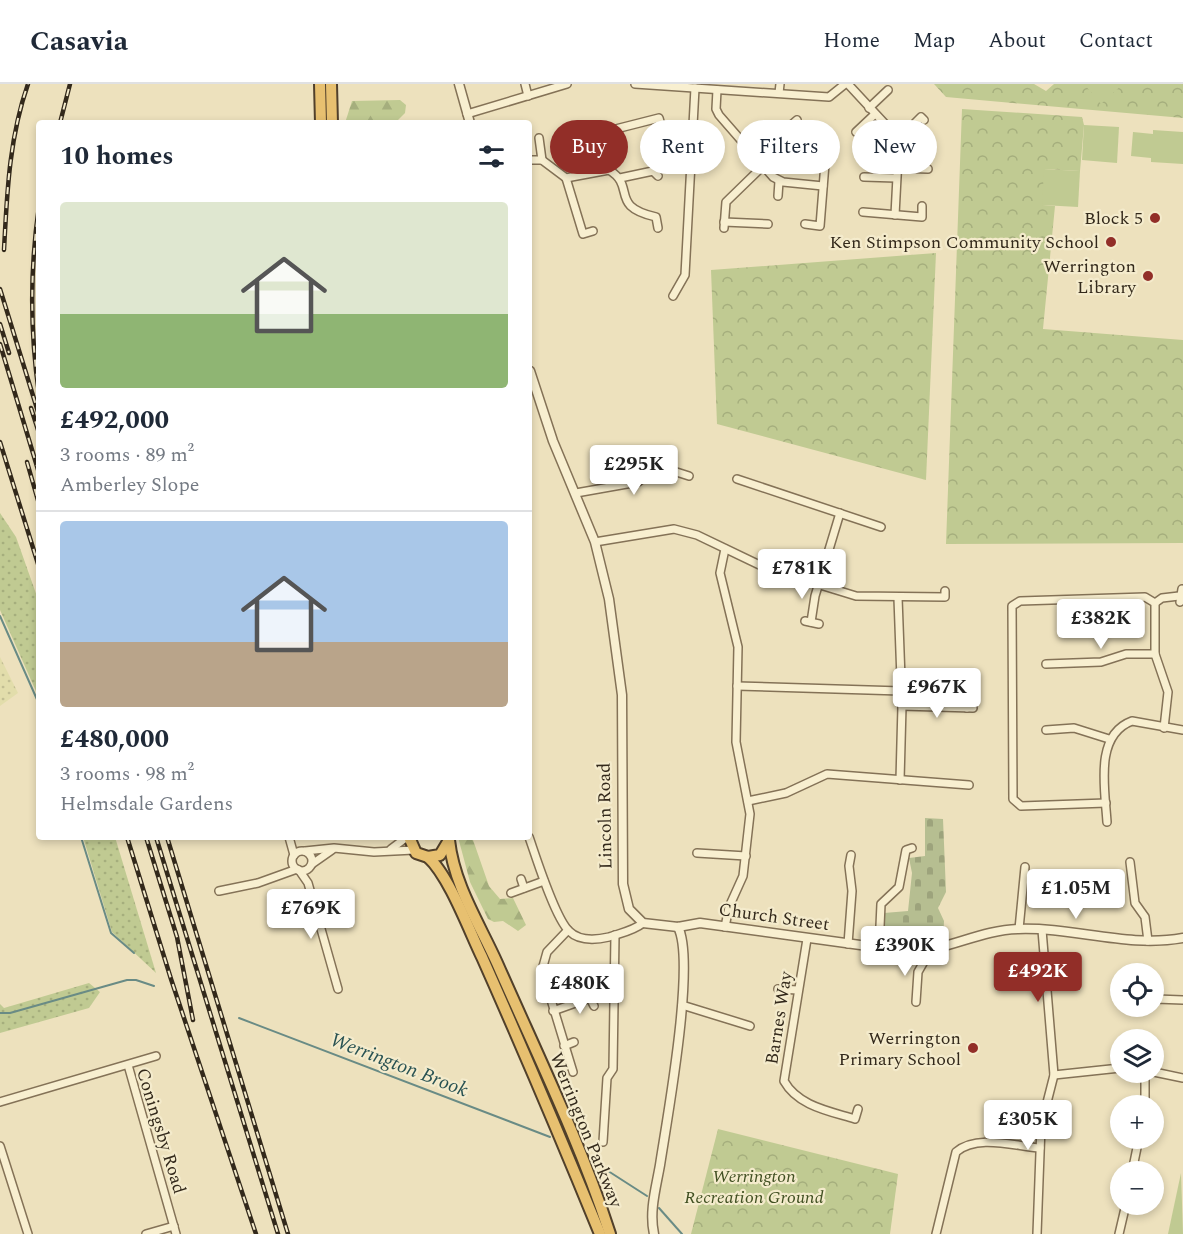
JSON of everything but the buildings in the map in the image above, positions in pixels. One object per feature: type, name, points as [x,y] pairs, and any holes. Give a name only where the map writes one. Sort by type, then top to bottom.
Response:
[{"type":"highway","points":[[322,120],[326,109],[326,85]]},
{"type":"highway","points":[[326,109],[331,120]]},
{"type":"highway","points":[[409,840],[414,850],[428,857],[440,855],[448,840]]},
{"type":"highway","name":"Werrington Parkway","points":[[449,840],[451,858],[462,891],[542,1067],[601,1206],[610,1234]]},
{"type":"highway","name":"Werrington Parkway","points":[[428,857],[445,880],[472,936],[534,1073],[600,1234]]},
{"type":"street","points":[[459,84],[469,120]]},
{"type":"street","points":[[525,84],[528,96]]},
{"type":"street","points":[[467,114],[567,84]]},
{"type":"street","points":[[635,84],[830,97],[846,84],[879,120]]},
{"type":"street","points":[[779,93],[780,84]]},
{"type":"street","points":[[673,296],[685,275],[695,88]]},
{"type":"street","points":[[717,90],[716,109],[737,136]]},
{"type":"street","points":[[869,108],[888,90]]},
{"type":"street","points":[[869,120],[874,115]]},
{"type":"street","points":[[918,120],[921,117],[924,120]]},
{"type":"street","points":[[539,138],[542,160]]},
{"type":"street","points":[[532,160],[542,160],[566,178],[583,234],[593,231]]},
{"type":"street","points":[[620,178],[653,171],[658,176]]},
{"type":"street","points":[[566,178],[583,174]]},
{"type":"street","points":[[613,174],[620,178],[628,205],[633,210],[656,217],[658,228]]},
{"type":"street","points":[[755,174],[726,202],[724,225],[768,224]]},
{"type":"street","points":[[772,174],[779,181],[823,186]]},
{"type":"street","points":[[805,224],[820,226],[824,174]]},
{"type":"street","points":[[894,215],[897,174]]},
{"type":"street","points":[[864,177],[896,178]]},
{"type":"street","points":[[778,196],[779,181]]},
{"type":"street","points":[[863,212],[922,217],[922,206]]},
{"type":"street","name":"Lincoln Road","points":[[532,377],[549,430],[595,542],[610,609],[622,696],[623,884],[629,909],[643,923]]},
{"type":"street","points":[[576,492],[638,482],[651,472],[667,470],[689,476]]},
{"type":"street","points":[[737,479],[881,527]]},
{"type":"street","points":[[819,624],[808,621],[840,513]]},
{"type":"street","points":[[595,542],[674,529],[697,535],[768,568],[855,596],[945,598]]},
{"type":"street","points":[[725,549],[720,573],[738,647],[736,742],[750,814],[743,876],[729,907],[725,927]]},
{"type":"street","points":[[1155,603],[1162,598],[1180,596]]},
{"type":"street","points":[[1106,803],[1021,806],[1013,799],[1011,608],[1016,602],[1023,601],[1145,597],[1155,603]]},
{"type":"street","points":[[898,598],[902,691],[900,780]]},
{"type":"street","points":[[1155,603],[1155,654],[1168,692],[1164,728]]},
{"type":"street","points":[[1046,664],[1101,662],[1126,654],[1155,654]]},
{"type":"street","points":[[1054,655],[1054,664]]},
{"type":"street","points":[[901,677],[970,681],[970,708],[902,706]]},
{"type":"street","points":[[737,686],[902,691]]},
{"type":"street","points":[[1107,822],[1106,753],[1109,739],[1118,728],[1132,721],[1183,730]]},
{"type":"street","points":[[1046,730],[1074,728],[1109,739]]},
{"type":"street","points":[[748,801],[786,794],[827,774],[969,786]]},
{"type":"street","points":[[291,840],[298,854],[298,870],[308,884],[338,989]]},
{"type":"street","points":[[388,851],[404,840]]},
{"type":"street","points":[[531,840],[544,881],[568,930],[576,936],[594,940],[637,928],[643,923],[678,927],[683,937],[685,953],[682,1005],[654,1200],[654,1234]]},
{"type":"street","points":[[879,948],[881,904],[899,887],[908,847]]},
{"type":"street","points":[[219,891],[258,883],[275,875],[311,866],[334,848]]},
{"type":"street","points":[[275,875],[298,854],[334,848],[414,850]]},
{"type":"street","points":[[696,853],[746,856]]},
{"type":"street","points":[[298,854],[312,858],[308,884]]},
{"type":"street","points":[[848,944],[852,891],[849,861],[851,855]]},
{"type":"street","points":[[1130,862],[1135,903],[1145,917],[1148,941]]},
{"type":"street","points":[[1019,929],[1024,867]]},
{"type":"street","points":[[521,879],[524,888]]},
{"type":"street","points":[[511,893],[544,881]]},
{"type":"street","name":"Church Street","points":[[678,927],[696,923],[879,948],[924,951],[939,949],[994,932],[1019,929],[1124,941],[1183,938]]},
{"type":"street","points":[[568,930],[547,952],[542,963],[553,1011],[573,1072]]},
{"type":"street","points":[[1037,1234],[1043,1114],[1054,1075],[1042,930]]},
{"type":"street","points":[[603,1142],[607,1078],[613,1069],[615,935]]},
{"type":"street","name":"Barnes Way","points":[[807,939],[784,1081],[798,1098],[814,1106],[855,1119],[858,1109]]},
{"type":"street","points":[[916,1002],[918,972],[926,958],[924,951]]},
{"type":"street","points":[[778,989],[798,990]]},
{"type":"street","points":[[553,1011],[594,997],[594,1006]]},
{"type":"street","points":[[1164,999],[1183,1000]]},
{"type":"street","points":[[682,1005],[750,1026]]},
{"type":"street","points":[[735,1022],[738,1013]]},
{"type":"street","points":[[564,1046],[574,1042]]},
{"type":"street","points":[[128,1065],[156,1056]]},
{"type":"street","name":"Coningsby Road","points":[[0,1102],[128,1065],[176,1234]]},
{"type":"street","points":[[1054,1075],[1110,1069]]},
{"type":"street","points":[[1164,1074],[1183,1078]]},
{"type":"street","points":[[936,1234],[956,1152],[965,1144],[979,1142],[1040,1148]]},
{"type":"street","points":[[0,1146],[28,1234]]},
{"type":"street","points":[[1119,1234],[1123,1215]]},
{"type":"street","points":[[146,1234],[174,1226]]},
{"type":"shaded area","points":[[0,657],[18,693],[0,706]]},
{"type":"green space","points":[[934,84],[1034,84],[1046,91],[1054,84],[1183,84],[1183,118],[946,97]]},
{"type":"green space","points":[[1084,84],[1123,84],[1101,104]]},
{"type":"green space","points":[[400,100],[406,105],[405,113],[398,120],[346,120],[352,101]]},
{"type":"green space","points":[[962,109],[1082,117],[1084,125],[1080,171],[1045,169],[1043,205],[1055,206],[1043,329],[1183,340],[1183,543],[946,544]]},
{"type":"green space","points":[[1084,125],[1119,127],[1117,163],[1082,160]]},
{"type":"green space","points":[[1153,130],[1183,132],[1183,164],[1151,162],[1151,158],[1131,156],[1133,132],[1153,134]]},
{"type":"green space","points":[[1044,169],[1080,171],[1078,207],[1042,205]]},
{"type":"green space","points":[[936,253],[926,480],[717,424],[711,270]]},
{"type":"green space","points":[[0,513],[16,537],[36,594],[36,691],[0,610]]},
{"type":"green space","points":[[911,681],[963,683],[964,700],[962,704],[912,704],[907,699],[907,686]]},
{"type":"green space","points":[[925,818],[943,819],[946,892],[938,908],[944,921],[943,944],[883,943],[884,913],[908,911],[912,873],[909,858],[925,856]]},
{"type":"green space","points":[[84,840],[116,840],[156,973],[112,932]]},
{"type":"green space","points":[[459,840],[473,840],[489,886],[500,899],[513,898],[526,925],[518,931],[503,921],[494,922],[488,919],[470,882]]},
{"type":"green space","points":[[89,983],[100,992],[89,1008],[0,1033],[0,1004],[4,1008]]},
{"type":"green space","name":"Werrington Recreation Ground","points":[[718,1129],[898,1174],[890,1234],[691,1234]]},
{"type":"green space","points":[[1181,1173],[1183,1234],[1168,1234]]},
{"type":"waterway","points":[[0,616],[36,697]]},
{"type":"waterway","points":[[82,840],[111,933],[134,953]]},
{"type":"waterway","points":[[0,1013],[10,1013],[127,980],[136,980],[154,986]]},
{"type":"waterway","name":"Werrington Brook","points":[[239,1018],[550,1137]]},
{"type":"waterway","name":"Werrington Brook","points":[[591,1160],[647,1196]]},
{"type":"waterway","name":"Werrington Brook","points":[[659,1208],[682,1234]]},
{"type":"railway","points":[[4,250],[13,145],[28,84]]},
{"type":"railway","points":[[61,120],[70,84]]},
{"type":"railway","points":[[36,234],[32,300],[36,366]]},
{"type":"railway","points":[[0,289],[36,405]]},
{"type":"railway","points":[[0,324],[9,353]]},
{"type":"railway","points":[[0,344],[36,463]]},
{"type":"railway","points":[[31,408],[36,424]]},
{"type":"railway","points":[[0,442],[36,557]]},
{"type":"railway","points":[[27,462],[36,494]]},
{"type":"railway","points":[[128,840],[171,979],[256,1234]]},
{"type":"railway","points":[[147,840],[177,937],[193,1020]]},
{"type":"railway","points":[[157,840],[278,1234]]},
{"type":"railway","points":[[168,840],[288,1234]]},
{"type":"place","name":"Block 5","points":[[1155,218]]},
{"type":"place","name":"Ken Stimpson Community School","points":[[1111,242]]},
{"type":"place","name":"Werrington Library","points":[[1148,276]]},
{"type":"place","name":"Werrington Primary School","points":[[973,1048]]}]
